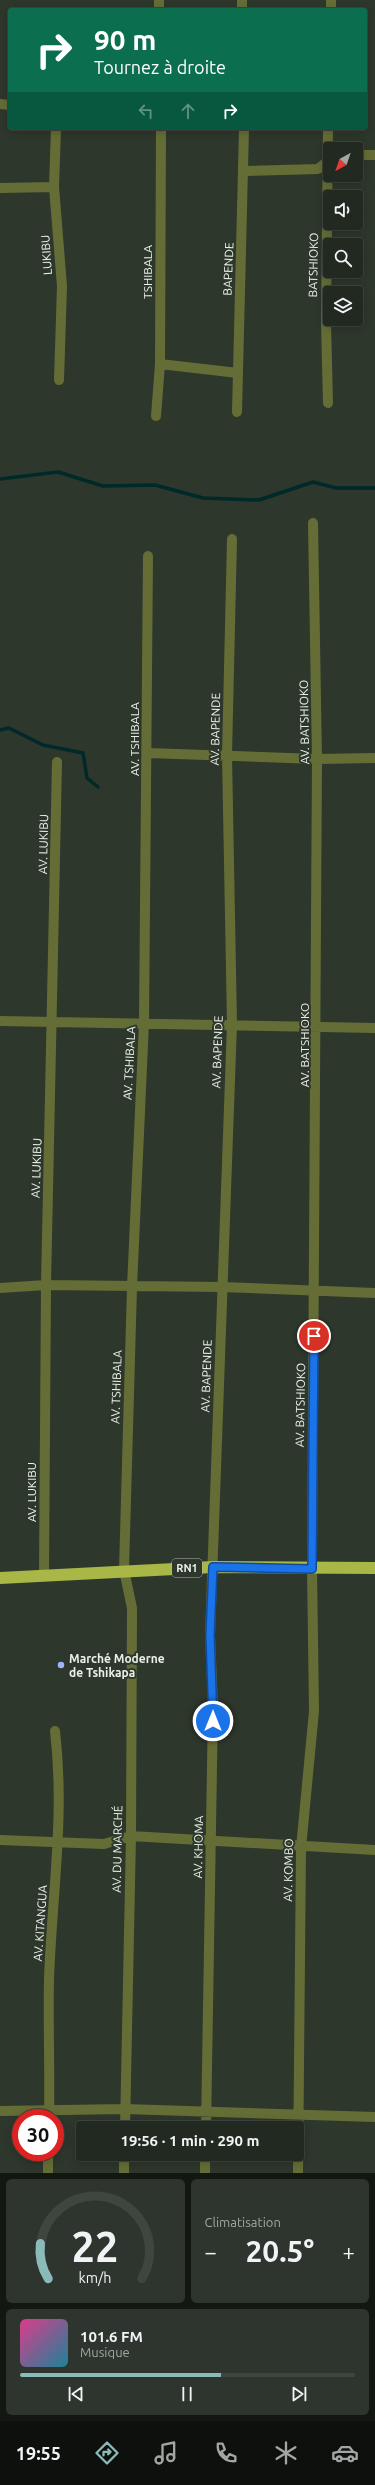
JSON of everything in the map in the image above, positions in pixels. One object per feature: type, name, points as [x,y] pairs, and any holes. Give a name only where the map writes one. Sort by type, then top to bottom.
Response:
[{"type":"highway","name":"RN1","points":[[0,1578],[44,1574],[213,1567],[312,1569],[375,1568]]},
{"type":"street","name":"LUKIBU","points":[[56,130],[54,187],[62,286],[59,380]]},
{"type":"street","name":"TSHIBALA","points":[[156,416],[160,364],[161,130]]},
{"type":"street","name":"BAPENDE","points":[[237,412],[244,130]]},
{"type":"street","name":"BATSHIOKO","points":[[328,130],[328,142]]},
{"type":"street","points":[[363,155],[375,155]]},
{"type":"street","points":[[244,171],[318,169],[323,164]]},
{"type":"street","name":"BATSHIOKO","points":[[328,403],[326,323],[329,182]]},
{"type":"street","points":[[0,188],[54,187]]},
{"type":"street","points":[[160,364],[238,373]]},
{"type":"street","name":"AV. BATSHIOKO","points":[[312,1569],[318,759],[313,522]]},
{"type":"street","name":"AV. BAPENDE","points":[[213,1567],[232,1024],[227,755],[232,539]]},
{"type":"street","name":"AV. TSHIBALA","points":[[124,1570],[132,1287],[144,1023],[148,753],[148,556]]},
{"type":"street","points":[[148,753],[318,759],[375,758]]},
{"type":"street","name":"AV. LUKIBU","points":[[44,1574],[46,1285],[53,1021],[57,762]]},
{"type":"street","points":[[0,1021],[232,1024],[375,1028]]},
{"type":"street","points":[[0,1288],[46,1285],[222,1287],[375,1293]]},
{"type":"street","name":"AV. KHOMA","points":[[206,2121],[213,1706],[210,1635],[213,1567]]},
{"type":"street","name":"AV. KOMBO","points":[[298,2173],[300,1848],[314,1711],[312,1569]]},
{"type":"street","name":"AV. DU MARCHÉ","points":[[124,1570],[132,1608],[131,1836],[125,2121]]},
{"type":"street","name":"AV. KITANGUA","points":[[49,2109],[50,1978],[59,1842],[60,1774],[55,1731]]},
{"type":"street","points":[[0,1840],[104,1844],[131,1836],[300,1848],[375,1850]]},
{"type":"street","points":[[64,2113],[125,2109],[375,2117]]},
{"type":"street","points":[[0,2111],[12,2112]]},
{"type":"street","points":[[48,2161],[48,2173]]},
{"type":"street","points":[[124,2161],[124,2173]]},
{"type":"street","points":[[205,2161],[205,2173]]},
{"type":"waterway","points":[[0,479],[58,472],[103,486],[155,485],[203,498],[259,500],[313,482],[336,488],[375,488]]},
{"type":"waterway","points":[[0,730],[9,728],[43,745],[83,753],[87,778],[98,787]]},
{"type":"place","name":"Marché Moderne de Tshikapa","points":[[61,1665]]},
{"type":"route","points":[[213,1721],[210,1635],[213,1567],[312,1569],[314,1336]]}]
